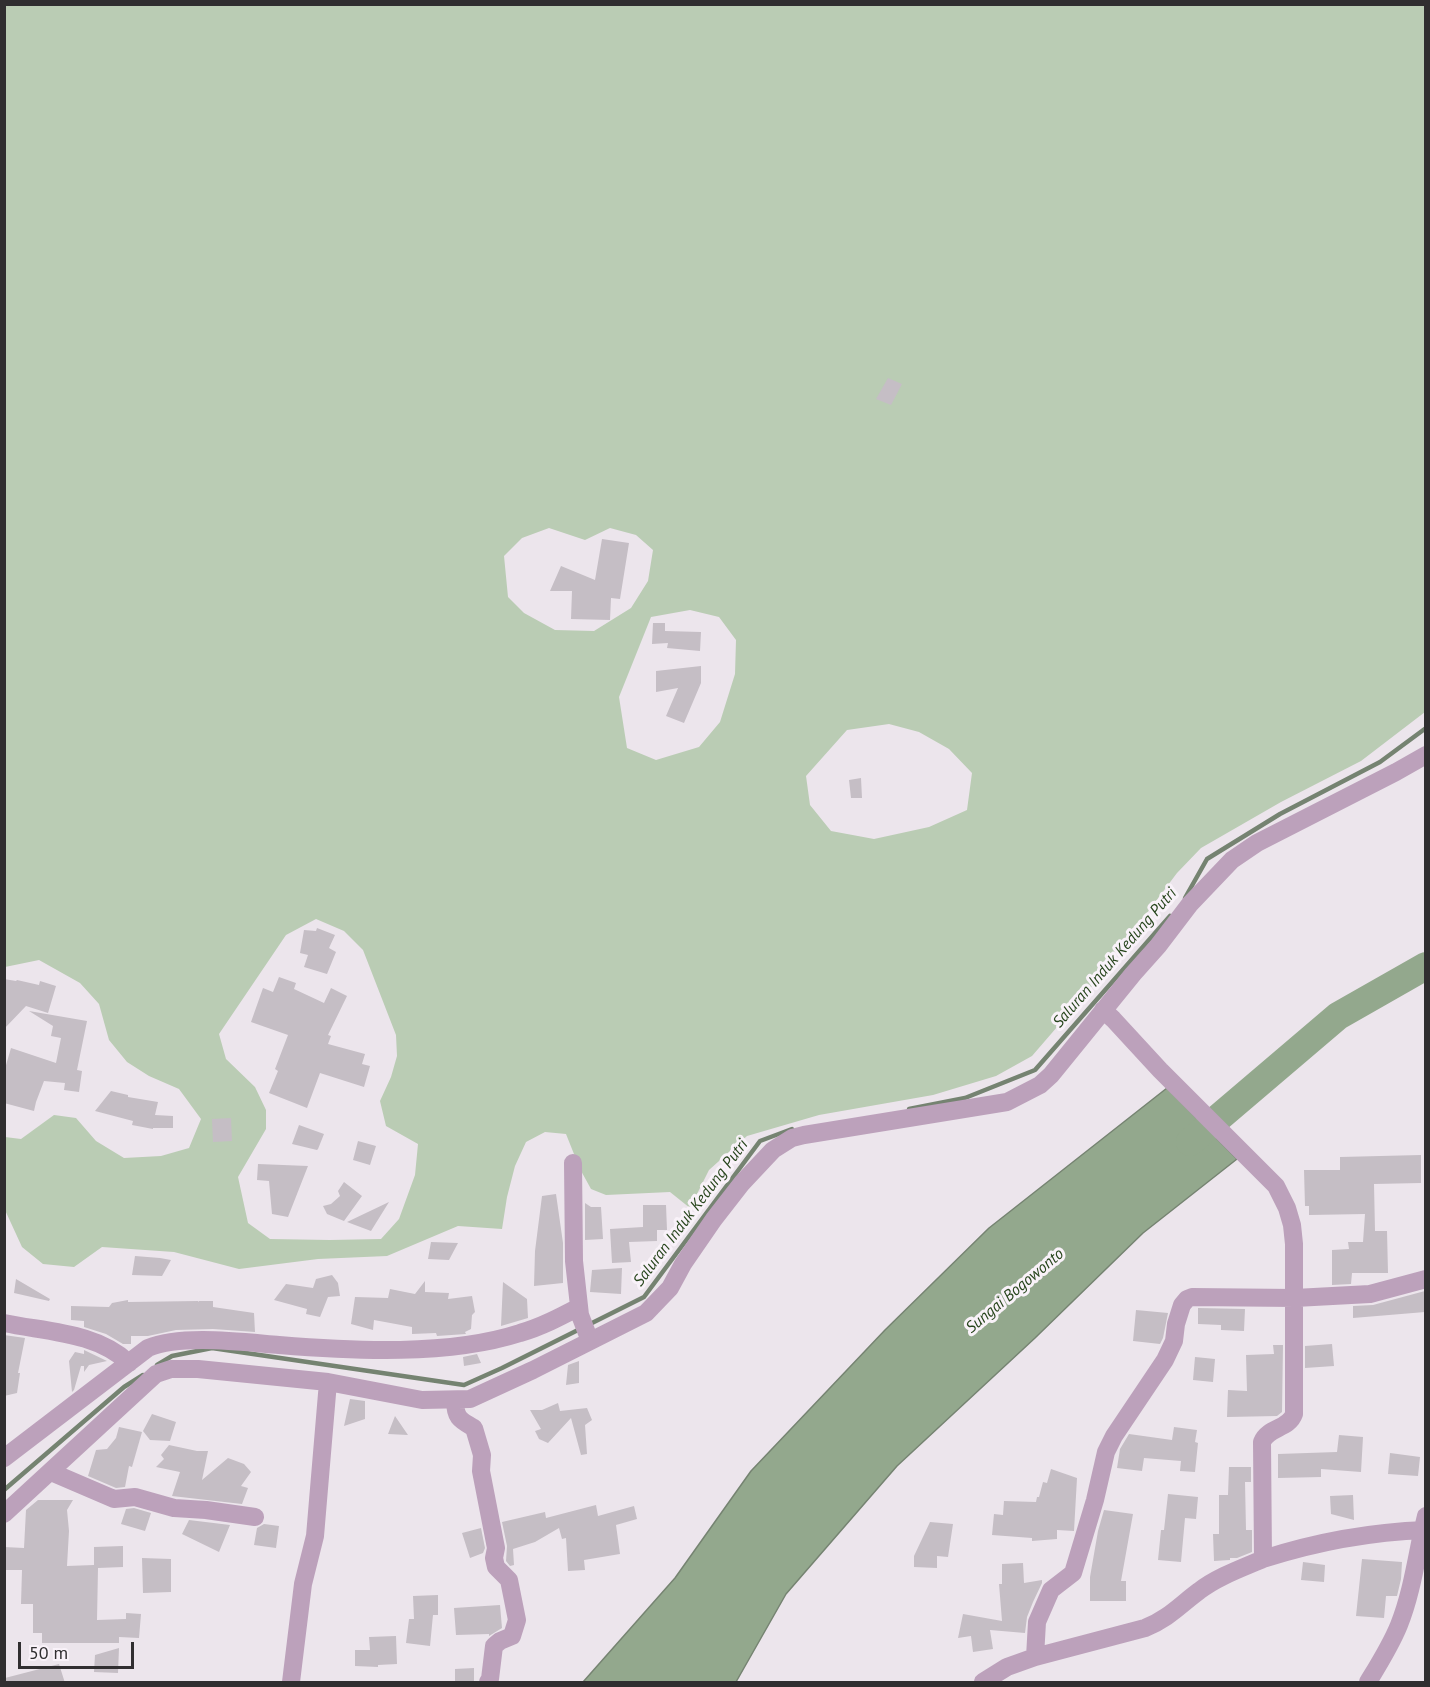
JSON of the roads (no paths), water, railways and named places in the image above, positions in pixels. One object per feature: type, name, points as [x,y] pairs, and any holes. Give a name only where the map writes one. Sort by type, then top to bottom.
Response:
[{"type":"street","points":[[4,1514],[163,1370],[198,1369],[328,1382],[422,1400],[470,1399],[646,1313],[670,1288],[683,1264],[727,1201],[773,1150],[792,1138],[804,1135],[1007,1102],[1040,1085],[1051,1075],[1158,946],[1190,904],[1232,860],[1257,843],[1387,777],[1425,755]]},
{"type":"street","points":[[1103,1010],[1276,1186],[1287,1208],[1292,1225],[1295,1298],[1293,1418],[1269,1433],[1262,1442],[1263,1559]]},
{"type":"street","points":[[573,1162],[574,1261],[579,1311],[589,1339]]},
{"type":"street","points":[[1035,1657],[1037,1622],[1051,1590],[1059,1582],[1071,1576],[1075,1570],[1106,1452],[1114,1436],[1165,1360],[1174,1341],[1182,1305],[1187,1299],[1192,1297],[1295,1298],[1370,1294],[1425,1279]]},
{"type":"street","points":[[4,1458],[148,1348],[159,1343],[207,1341],[348,1349],[431,1348],[487,1342],[520,1333],[579,1311]]},
{"type":"street","points":[[4,1323],[52,1330],[102,1345],[117,1352],[129,1364]]},
{"type":"street","points":[[291,1683],[303,1584],[315,1536],[328,1382]]},
{"type":"street","points":[[455,1400],[455,1411],[461,1420],[474,1428],[482,1455],[481,1471],[496,1548],[494,1558],[496,1567],[509,1580],[517,1620],[512,1636],[494,1646],[488,1683]]},
{"type":"street","points":[[51,1472],[114,1499],[135,1497],[174,1508],[255,1517]]},
{"type":"street","points":[[983,1683],[1007,1667],[1035,1657],[1159,1623],[1200,1589],[1263,1559],[1329,1540],[1424,1525],[1400,1623],[1368,1683]]},
{"type":"water","points":[[1167,1088],[1237,1159],[1143,1233],[1035,1338],[897,1466],[786,1594],[736,1682],[583,1682],[675,1578],[751,1471],[885,1330],[989,1228]]},
{"type":"waterway","name":"Saluran Induk Kedung Putri","points":[[1185,898],[1207,859],[1280,814],[1380,762],[1426,728]]},
{"type":"waterway","name":"Saluran Induk Kedung Putri","points":[[909,1109],[965,1098],[1035,1070],[1170,916]]},
{"type":"waterway","name":"Sungai Bogowonto","points":[[1190,1142],[1338,1016],[1426,966]]},
{"type":"waterway","name":"Saluran Induk Kedung Putri","points":[[588,1325],[644,1297],[760,1141],[792,1129]]},
{"type":"waterway","name":"Saluran Induk Kedung Putri","points":[[157,1365],[172,1356],[212,1348],[464,1385],[580,1329]]},
{"type":"waterway","name":"Saluran Induk Kedung Putri","points":[[4,1490],[124,1387],[143,1375]]}]
